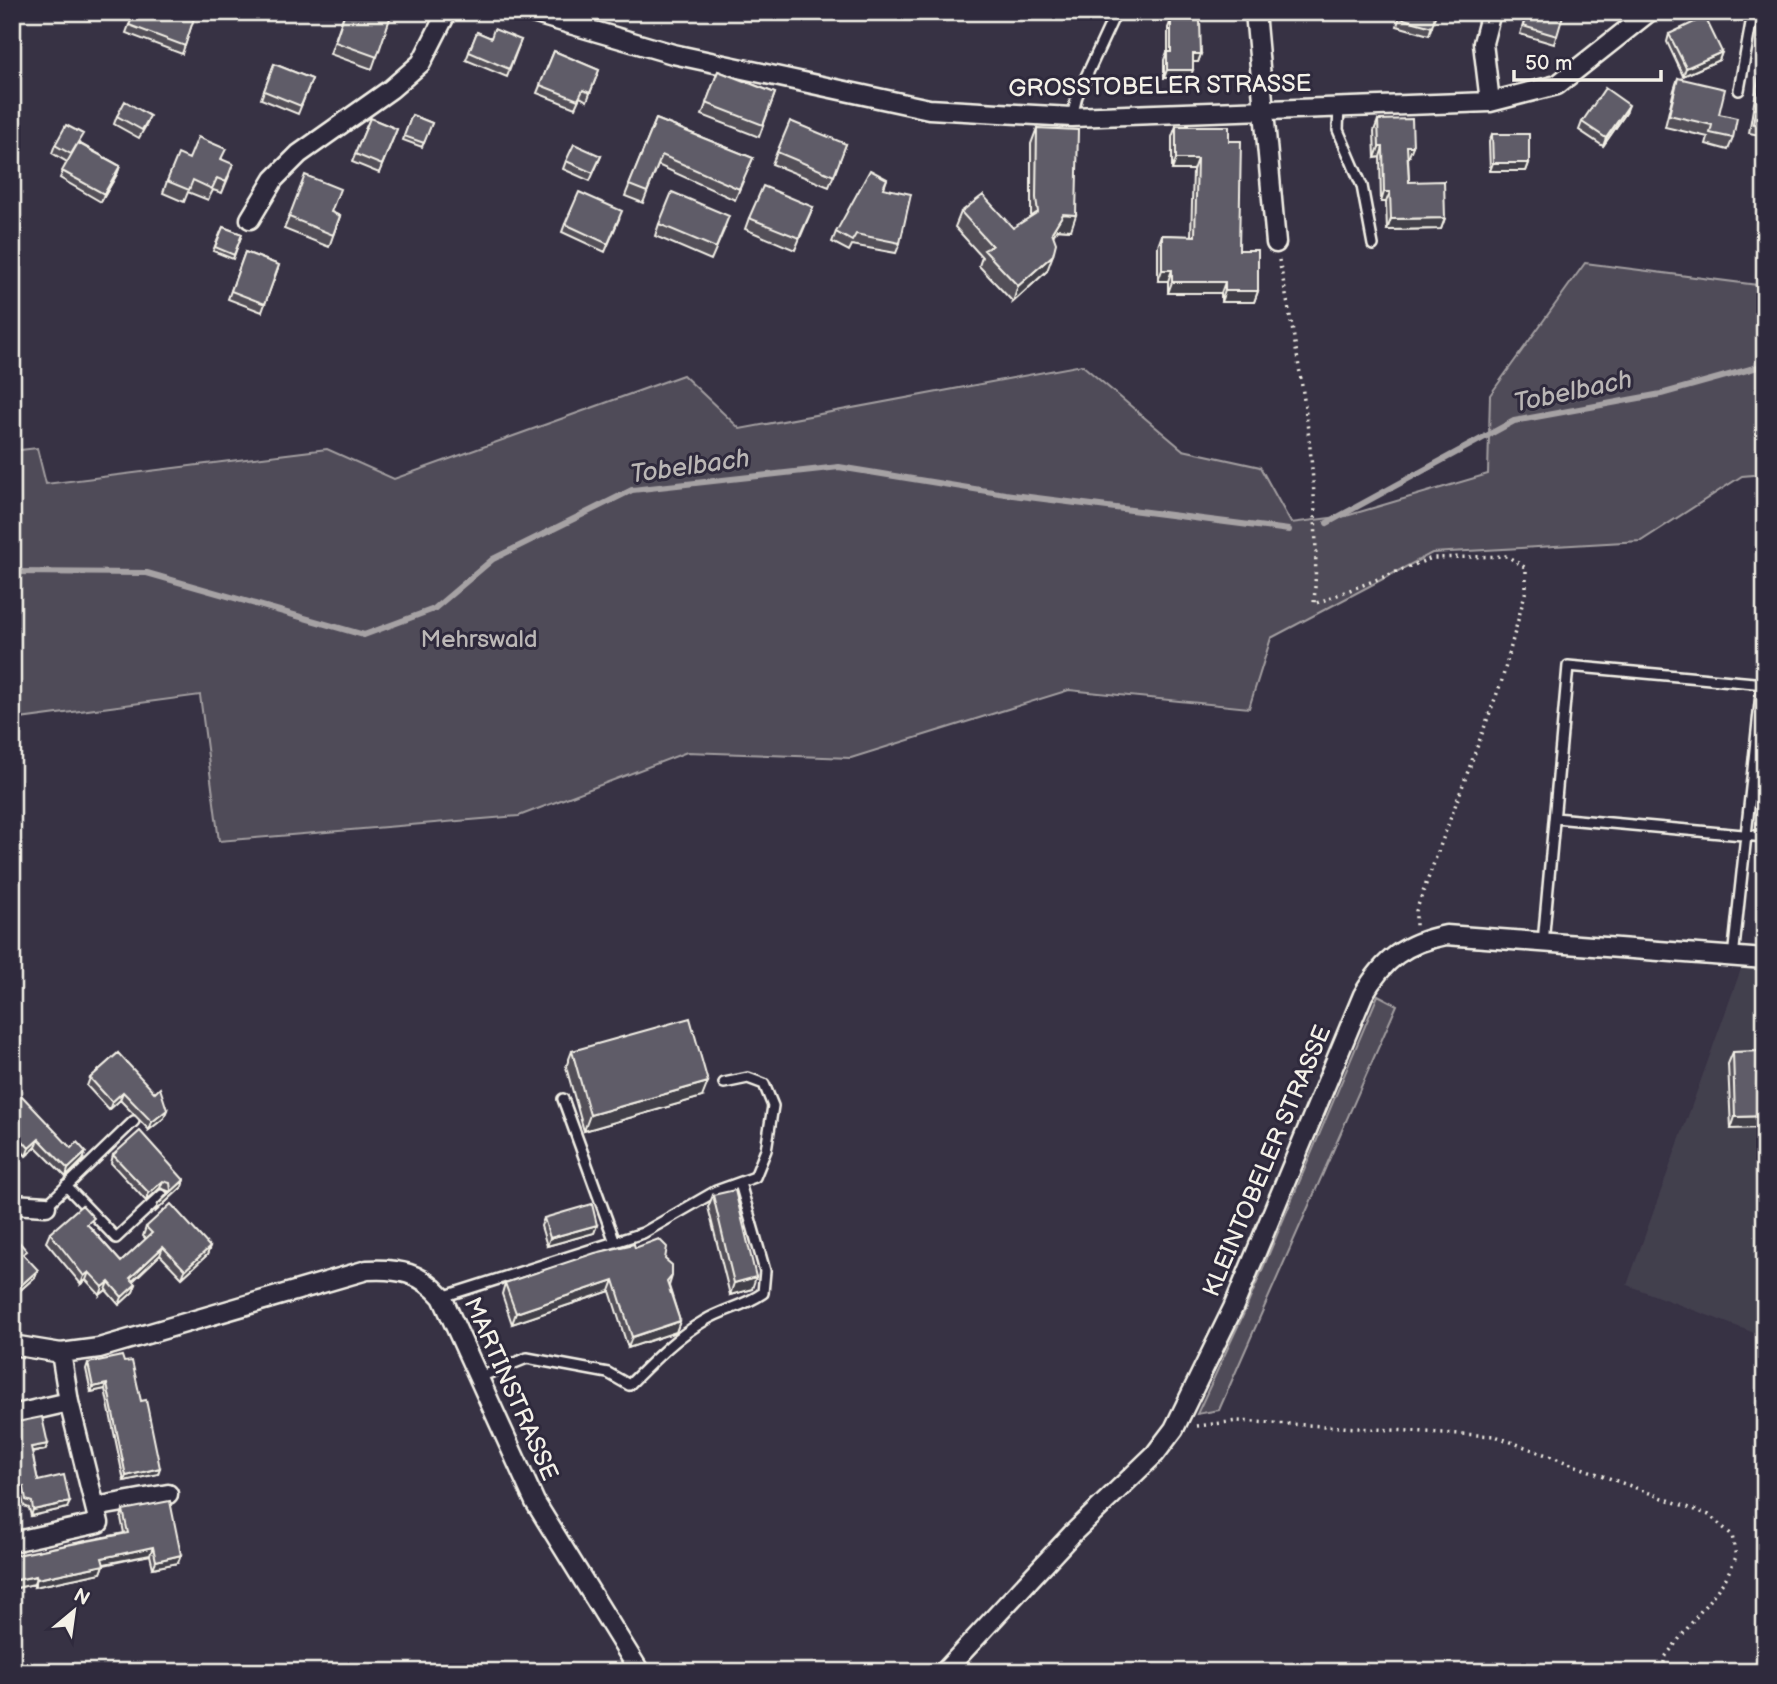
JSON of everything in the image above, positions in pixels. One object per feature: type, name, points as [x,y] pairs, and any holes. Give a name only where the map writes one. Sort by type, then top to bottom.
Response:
[{"type":"street","points":[[250,219],[274,179],[299,154],[391,89],[421,63],[447,12]]},
{"type":"street","name":"GROSSTOBELER STRASSE","points":[[529,12],[673,54],[929,109],[1072,117],[1490,102],[1557,85],[1649,12]]},
{"type":"street","points":[[1255,12],[1276,243]]},
{"type":"street","points":[[1490,102],[1483,43],[1491,12]]},
{"type":"street","name":"KLEINTOBELER STRASSE","points":[[944,1672],[1072,1534],[1154,1454],[1174,1429],[1233,1308],[1363,995],[1388,959],[1416,942],[1446,935],[1765,959]]},
{"type":"street","points":[[12,1205],[46,1206]]},
{"type":"street","name":"MARTINSTRASSE","points":[[12,1345],[61,1353],[99,1348],[367,1270],[407,1271],[421,1278],[442,1297],[535,1502],[639,1672]]},
{"type":"street","points":[[12,1542],[99,1523],[69,1402],[61,1353]]},
{"type":"street","points":[[12,1415],[69,1402]]},
{"type":"street","points":[[95,1507],[168,1494]]},
{"type":"lane","points":[[1072,117],[1077,96],[1115,12]]},
{"type":"lane","points":[[1739,90],[1753,12]]},
{"type":"lane","points":[[1339,107],[1338,130],[1362,186],[1373,244]]},
{"type":"lane","points":[[1544,943],[1568,666],[1763,684],[1733,958]]},
{"type":"lane","points":[[1555,818],[1765,837]]},
{"type":"lane","points":[[442,1297],[642,1233],[716,1191],[755,1177],[766,1150],[773,1106],[764,1083],[748,1079],[724,1083]]},
{"type":"lane","points":[[563,1099],[615,1242]]},
{"type":"lane","points":[[46,1206],[134,1121]]},
{"type":"lane","points":[[477,1378],[527,1358],[608,1373],[629,1385],[660,1354],[705,1320],[745,1306],[763,1293],[765,1271],[740,1183]]},
{"type":"lane","points":[[66,1186],[116,1238],[162,1195]]},
{"type":"path","points":[[1276,243],[1293,326],[1315,491],[1314,604],[1432,558],[1507,556],[1526,568],[1526,590],[1502,680],[1416,912],[1416,942]]},
{"type":"path","points":[[1174,1429],[1238,1421],[1495,1436],[1709,1515],[1732,1535],[1736,1557],[1725,1580],[1665,1657],[1662,1672]]},
{"type":"shaded area","points":[[1745,958],[1765,959],[1765,1337],[1627,1285]]},
{"type":"green space","name":"Mehrswald","points":[[1585,263],[1765,286],[1765,474],[1742,476],[1641,541],[1432,553],[1271,638],[1249,708],[1069,690],[851,758],[687,752],[519,816],[219,841],[200,695],[12,720],[12,451],[37,448],[46,484],[327,449],[394,479],[683,375],[740,429],[1082,365],[1183,450],[1260,467],[1291,523],[1346,516],[1488,474],[1490,395]]},
{"type":"green space","points":[[1378,995],[1397,1005],[1219,1410],[1197,1414],[1244,1313]]},
{"type":"building","points":[[135,12],[172,12],[194,18],[185,46],[129,25]]},
{"type":"building","points":[[345,12],[392,12],[377,57],[335,42]]},
{"type":"building","points":[[1401,12],[1436,12],[1432,27],[1400,18]]},
{"type":"building","points":[[1527,12],[1564,12],[1557,36],[1523,26]]},
{"type":"building","points":[[1705,17],[1722,52],[1686,68],[1669,34]]},
{"type":"building","points":[[1171,20],[1200,20],[1201,54],[1193,54],[1193,70],[1167,70],[1167,52],[1171,52]]},
{"type":"building","points":[[494,29],[521,40],[509,69],[469,52],[477,32],[491,38]]},
{"type":"building","points":[[1765,49],[1765,126],[1753,124]]},
{"type":"building","points":[[554,51],[599,70],[590,93],[583,90],[578,100],[540,85]]},
{"type":"building","points":[[274,64],[312,79],[301,106],[264,91]]},
{"type":"building","points":[[718,71],[775,93],[763,125],[706,103]]},
{"type":"building","points":[[1678,78],[1725,89],[1719,114],[1737,118],[1733,138],[1710,133],[1712,125],[1669,115]]},
{"type":"building","points":[[1605,88],[1629,105],[1606,138],[1582,122]]},
{"type":"building","points":[[125,101],[150,116],[142,130],[117,116]]},
{"type":"building","points":[[412,115],[432,123],[424,143],[404,136]]},
{"type":"building","points":[[370,118],[397,129],[382,165],[355,154]]},
{"type":"building","points":[[656,119],[753,158],[739,189],[662,155],[647,192],[629,185]]},
{"type":"building","points":[[1412,119],[1413,146],[1407,146],[1409,182],[1444,181],[1445,218],[1391,219],[1390,192],[1384,192],[1383,147],[1379,147],[1378,120]]},
{"type":"building","points":[[790,121],[846,144],[834,176],[777,152]]},
{"type":"building","points":[[66,125],[83,134],[71,154],[55,145]]},
{"type":"building","points":[[1176,126],[1229,126],[1229,141],[1241,141],[1239,250],[1258,250],[1258,291],[1225,291],[1225,282],[1172,282],[1172,270],[1162,270],[1162,235],[1195,236],[1197,159],[1176,159]]},
{"type":"building","points":[[1037,128],[1078,130],[1076,215],[1063,214],[1052,232],[1056,243],[1053,255],[1018,286],[984,250],[992,246],[961,212],[983,195],[1013,228],[1038,212]]},
{"type":"building","points":[[1492,134],[1529,134],[1529,163],[1493,163]]},
{"type":"building","points":[[198,137],[226,149],[221,159],[233,164],[226,182],[217,178],[212,189],[193,180],[189,190],[167,181],[178,154],[189,159]]},
{"type":"building","points":[[78,143],[120,166],[104,194],[62,171]]},
{"type":"building","points":[[574,144],[601,156],[593,173],[566,161]]},
{"type":"building","points":[[870,170],[887,179],[883,188],[911,194],[900,243],[856,234],[852,241],[836,232]]},
{"type":"building","points":[[305,175],[340,189],[331,212],[340,216],[333,235],[289,217]]},
{"type":"building","points":[[763,186],[813,207],[799,238],[749,218]]},
{"type":"building","points":[[579,192],[622,211],[608,244],[565,224]]},
{"type":"building","points":[[672,192],[729,216],[716,248],[659,224]]},
{"type":"building","points":[[223,227],[242,234],[234,255],[215,247]]},
{"type":"building","points":[[245,252],[279,265],[265,304],[231,291]]},
{"type":"building","points":[[690,1018],[708,1082],[590,1115],[572,1051]]},
{"type":"building","points":[[1765,1051],[1765,1116],[1735,1117],[1733,1052]]},
{"type":"building","points":[[118,1053],[155,1093],[160,1088],[167,1110],[152,1122],[123,1092],[112,1102],[90,1078]]},
{"type":"building","points":[[22,1096],[71,1148],[77,1142],[86,1152],[68,1169],[39,1139],[29,1148],[17,1134],[12,1137],[12,1106]]},
{"type":"building","points":[[140,1131],[184,1180],[158,1204],[171,1190],[170,1183],[163,1181],[149,1193],[113,1155]]},
{"type":"building","points":[[735,1190],[756,1277],[734,1283],[713,1195]]},
{"type":"building","points":[[171,1204],[210,1247],[185,1270],[163,1247],[130,1278],[136,1284],[122,1297],[109,1282],[103,1287],[89,1272],[84,1276],[50,1233],[82,1205],[94,1218],[87,1224],[121,1262],[152,1233],[146,1227]]},
{"type":"building","points":[[592,1204],[597,1225],[550,1238],[544,1218]]},
{"type":"building","points":[[12,1234],[27,1251],[23,1254],[38,1270],[19,1287],[12,1280]]},
{"type":"building","points":[[659,1239],[667,1247],[665,1259],[672,1265],[672,1276],[667,1282],[680,1321],[632,1337],[614,1280],[516,1313],[505,1283],[595,1253],[634,1244],[635,1248]]},
{"type":"building","points":[[122,1356],[124,1362],[132,1361],[141,1401],[146,1400],[160,1468],[126,1476],[107,1384],[93,1387],[88,1363]]},
{"type":"building","points":[[42,1417],[48,1444],[31,1447],[38,1481],[64,1475],[70,1502],[33,1510],[32,1502],[26,1500],[24,1487],[12,1489],[12,1467],[18,1466],[12,1440],[12,1423]]},
{"type":"building","points":[[170,1501],[181,1555],[156,1561],[153,1547],[102,1558],[104,1565],[37,1579],[36,1576],[12,1581],[12,1556],[128,1533],[123,1510]]},
{"type":"waterway","name":"Tobelbach","points":[[1327,523],[1514,421],[1661,394],[1765,365]]},
{"type":"waterway","name":"Tobelbach","points":[[12,572],[147,573],[364,635],[434,609],[493,559],[632,490],[839,467],[1005,494],[1289,530]]}]
